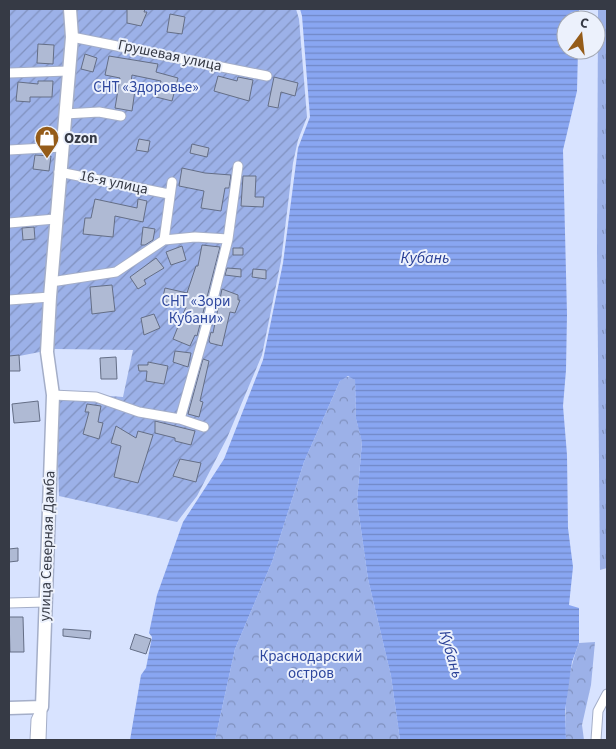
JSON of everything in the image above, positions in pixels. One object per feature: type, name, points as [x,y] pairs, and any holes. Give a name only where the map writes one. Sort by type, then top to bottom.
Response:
[{"type":"street","name":"улица Северная Дамба","points":[[41,740],[53,395],[47,352],[55,219],[72,37],[70,9]]},
{"type":"street","name":"Грушевая улица","points":[[72,37],[267,76]]},
{"type":"street","points":[[9,73],[68,71]]},
{"type":"street","points":[[65,114],[91,111],[121,116]]},
{"type":"street","points":[[9,150],[62,147]]},
{"type":"street","points":[[180,418],[206,327],[228,239],[238,166]]},
{"type":"street","name":"16-я улица","points":[[59,172],[169,194]]},
{"type":"street","points":[[164,240],[172,182]]},
{"type":"street","points":[[9,223],[55,219]]},
{"type":"street","points":[[51,282],[116,272],[164,240],[195,237],[228,239]]},
{"type":"street","points":[[9,300],[50,297]]},
{"type":"street","points":[[53,395],[96,397],[139,412],[180,418],[204,427]]},
{"type":"street","points":[[9,603],[45,602]]},
{"type":"street","points":[[596,740],[598,711],[607,694]]},
{"type":"street","points":[[9,708],[42,707],[36,720],[35,740]]},
{"type":"green space","name":"СНТ «Зори Кубани»","points":[[9,9],[296,9],[299,19],[307,117],[298,140],[293,163],[281,261],[262,355],[227,438],[197,496],[177,522],[59,496],[57,427],[59,392],[123,397],[133,350],[55,349],[9,358]]},
{"type":"green space","points":[[607,9],[607,568],[600,570],[597,251],[598,60],[606,60],[606,10],[598,10]]},
{"type":"green space","name":"Краснодарский остров","points":[[344,377],[352,377],[355,380],[356,419],[362,441],[357,501],[368,579],[391,676],[400,740],[215,740],[235,649],[272,562],[304,462],[340,381]]},
{"type":"green space","points":[[595,642],[591,685],[582,725],[584,740],[566,740],[567,691],[575,655],[579,643]]},
{"type":"water","name":"Кубань","points":[[300,9],[579,9],[556,10],[556,60],[578,60],[577,91],[563,150],[567,314],[563,406],[567,455],[568,528],[573,567],[569,605],[579,608],[579,643],[572,662],[565,711],[566,740],[400,740],[391,676],[368,579],[357,501],[362,442],[356,419],[355,380],[348,376],[340,381],[304,462],[272,562],[235,649],[215,740],[130,740],[141,675],[146,668],[152,637],[149,633],[157,595],[183,522],[224,459],[263,360],[283,263],[298,148],[310,117]]},
{"type":"building","points":[[127,9],[145,9],[144,12],[147,12],[141,26],[127,23]]},
{"type":"building","points":[[170,14],[185,17],[182,34],[167,32]]},
{"type":"building","points":[[38,44],[54,45],[53,64],[37,63]]},
{"type":"building","points":[[85,54],[97,58],[93,72],[81,69]]},
{"type":"building","points":[[109,56],[158,64],[156,72],[178,78],[172,101],[156,97],[161,81],[132,75],[130,89],[135,90],[132,111],[115,108],[120,78],[105,75]]},
{"type":"building","points":[[218,76],[237,81],[238,77],[253,80],[249,101],[214,91]]},
{"type":"building","points":[[274,77],[298,83],[295,96],[281,92],[278,108],[268,106]]},
{"type":"building","points":[[38,81],[53,81],[52,97],[30,97],[30,102],[16,101],[18,82],[38,84]]},
{"type":"building","points":[[139,139],[150,141],[148,152],[136,150]]},
{"type":"building","points":[[192,144],[209,148],[207,157],[190,153]]},
{"type":"building","points":[[35,155],[51,156],[49,171],[33,169]]},
{"type":"building","points":[[182,168],[205,173],[231,175],[229,188],[225,188],[221,211],[201,208],[204,191],[179,186]]},
{"type":"building","points":[[243,176],[256,176],[255,197],[264,197],[263,207],[241,206]]},
{"type":"building","points":[[95,199],[137,208],[138,199],[147,201],[143,222],[115,216],[113,237],[83,234],[85,218],[91,218]]},
{"type":"building","points":[[34,227],[35,239],[23,240],[22,228]]},
{"type":"building","points":[[143,227],[155,229],[153,240],[145,245],[141,245]]},
{"type":"building","points":[[202,245],[220,247],[197,336],[195,335],[190,346],[173,339],[186,307],[162,301],[165,288],[187,293],[196,266],[198,266]]},
{"type":"building","points":[[182,246],[186,260],[171,265],[166,252]]},
{"type":"building","points":[[233,248],[243,248],[243,255],[233,255]]},
{"type":"building","points":[[156,258],[164,268],[144,280],[146,284],[138,289],[130,277]]},
{"type":"building","points":[[227,268],[241,269],[241,277],[225,275]]},
{"type":"building","points":[[253,269],[266,270],[266,279],[252,277]]},
{"type":"building","points":[[112,285],[115,311],[92,314],[90,287]]},
{"type":"building","points":[[222,289],[238,295],[238,300],[240,300],[235,313],[230,312],[222,346],[210,343],[209,340],[211,332],[213,333]]},
{"type":"building","points":[[154,314],[160,328],[144,335],[141,318]]},
{"type":"building","points":[[175,351],[191,353],[188,367],[173,362]]},
{"type":"building","points":[[19,355],[20,371],[9,371],[9,356]]},
{"type":"building","points":[[116,357],[117,379],[101,379],[100,358]]},
{"type":"building","points":[[203,359],[209,361],[200,401],[203,402],[199,417],[188,414]]},
{"type":"building","points":[[148,362],[168,366],[164,384],[146,381],[147,371],[139,371],[138,365],[148,365]]},
{"type":"building","points":[[38,401],[40,421],[14,423],[12,404]]},
{"type":"building","points":[[87,404],[101,406],[98,422],[103,423],[99,439],[83,434],[89,412],[85,412]]},
{"type":"building","points":[[155,421],[195,431],[191,445],[175,441],[175,438],[155,433]]},
{"type":"building","points":[[116,426],[136,438],[138,431],[153,435],[138,483],[114,477],[121,446],[111,443]]},
{"type":"building","points":[[180,459],[201,463],[196,482],[173,476]]},
{"type":"building","points":[[18,548],[18,561],[9,562],[9,549]]},
{"type":"building","points":[[9,617],[23,617],[24,652],[10,652]]},
{"type":"building","points":[[63,629],[91,631],[90,639],[63,636]]},
{"type":"building","points":[[135,634],[151,639],[146,654],[130,649]]},
{"type":"place","name":"Ozon","points":[[47,159]]},
{"type":"park label","name":"СНТ «Здоровье»","points":[[146,87]]}]
